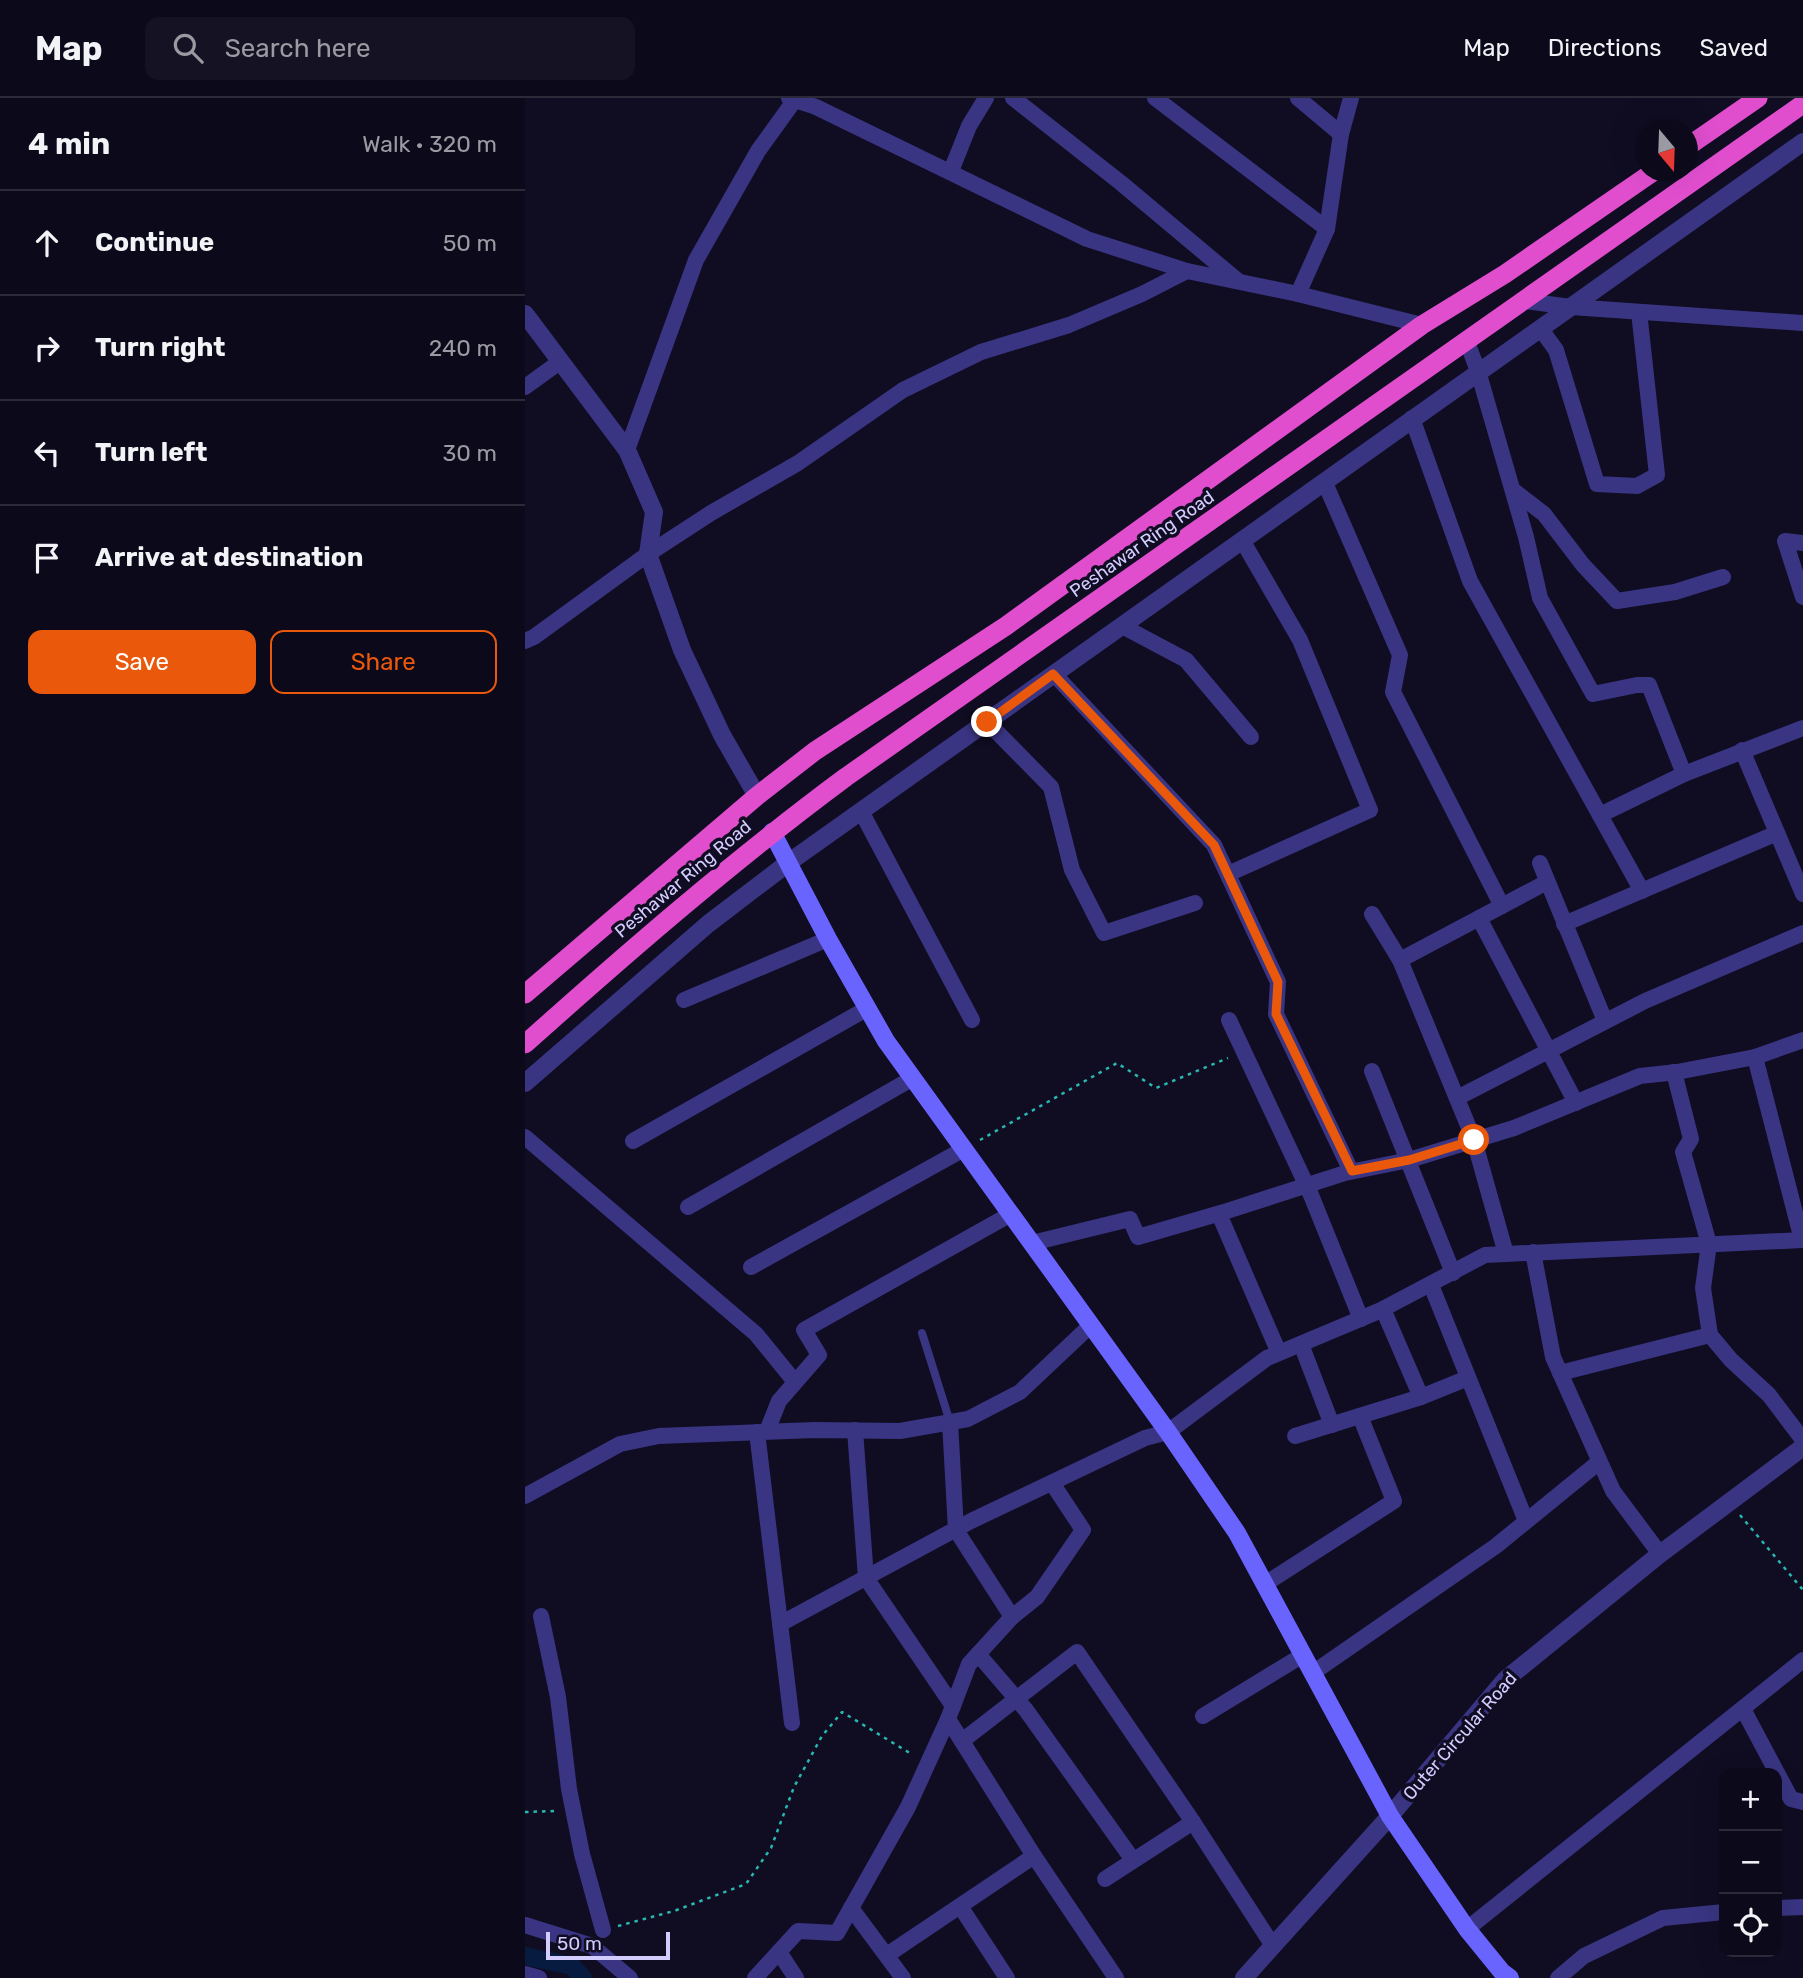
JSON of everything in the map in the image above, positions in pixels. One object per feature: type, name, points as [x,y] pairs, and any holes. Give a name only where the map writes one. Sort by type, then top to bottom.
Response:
[{"type":"highway","points":[[1698,141],[1758,98]]},
{"type":"highway","name":"Peshawar Ring Road","points":[[525,1044],[686,901],[846,777],[1803,104]]},
{"type":"highway","name":"Peshawar Ring Road","points":[[525,994],[757,796],[815,751],[1006,626],[1422,325],[1505,274],[1638,182]]},
{"type":"main road","points":[[772,832],[886,1041],[1168,1432],[1237,1533],[1390,1816],[1467,1929],[1510,1978]]},
{"type":"street","points":[[951,171],[969,126],[986,98]]},
{"type":"street","points":[[1013,98],[1121,183],[1240,283]]},
{"type":"street","points":[[1154,98],[1327,229]]},
{"type":"street","points":[[1298,98],[1341,134]]},
{"type":"street","points":[[1298,294],[1327,229],[1341,134],[1351,98]]},
{"type":"street","points":[[627,450],[696,260],[758,151],[791,100],[818,102],[1087,239],[1187,271],[1298,294],[1422,325]]},
{"type":"street","points":[[525,1083],[708,924],[788,863],[1803,142]]},
{"type":"street","points":[[525,641],[602,590],[648,554],[711,513],[798,463],[903,390],[981,352],[1069,325],[1142,294],[1187,271]]},
{"type":"street","points":[[1525,300],[1571,307],[1803,323]]},
{"type":"street","points":[[1540,328],[1556,350],[1597,484],[1637,486],[1657,475],[1639,312]]},
{"type":"street","points":[[525,314],[627,450],[654,512],[648,554],[682,650],[722,735],[757,796]]},
{"type":"street","points":[[1467,342],[1513,490],[1540,598],[1593,694],[1649,685],[1684,774]]},
{"type":"street","points":[[525,387],[561,361]]},
{"type":"street","points":[[1412,418],[1470,581],[1642,891]]},
{"type":"street","points":[[1325,483],[1400,654],[1393,692],[1502,906]]},
{"type":"street","points":[[1513,490],[1544,514],[1583,565],[1617,601],[1675,592],[1723,577]]},
{"type":"street","points":[[1227,874],[1370,810],[1300,640],[1242,540]]},
{"type":"street","points":[[1803,543],[1785,541],[1803,597]]},
{"type":"street","points":[[1122,626],[1186,660],[1251,737]]},
{"type":"street","points":[[1053,674],[1214,845],[1278,982],[1276,1014],[1352,1171]]},
{"type":"street","points":[[987,722],[1051,786],[1072,870],[1104,933],[1195,903]]},
{"type":"street","points":[[1599,815],[1684,774],[1803,728]]},
{"type":"street","points":[[1742,750],[1803,894]]},
{"type":"street","points":[[861,811],[972,1020]]},
{"type":"street","points":[[1564,925],[1777,833]]},
{"type":"street","points":[[1539,863],[1605,1021]]},
{"type":"street","points":[[1400,960],[1547,882]]},
{"type":"street","points":[[1372,914],[1400,960],[1474,1140],[1506,1254]]},
{"type":"street","points":[[1479,918],[1576,1103]]},
{"type":"street","points":[[1457,1098],[1645,1001],[1803,933]]},
{"type":"street","points":[[684,1000],[828,939]]},
{"type":"street","points":[[633,1141],[868,1007]]},
{"type":"street","points":[[1229,1020],[1307,1185],[1361,1318]]},
{"type":"street","points":[[1032,1243],[1130,1219],[1138,1237],[1352,1171],[1409,1160],[1514,1128],[1640,1076],[1755,1057],[1803,1040]]},
{"type":"street","points":[[780,1624],[956,1530],[1145,1438],[1168,1432],[1267,1358],[1383,1309],[1485,1255],[1802,1240],[1755,1057]]},
{"type":"street","points":[[1372,1071],[1453,1273]]},
{"type":"street","points":[[1674,1072],[1691,1139],[1683,1152],[1709,1244],[1703,1288],[1710,1335],[1731,1360],[1769,1395],[1803,1440]]},
{"type":"street","points":[[688,1208],[913,1078]]},
{"type":"street","points":[[525,1137],[756,1334],[795,1382]]},
{"type":"street","points":[[751,1267],[964,1149]]},
{"type":"street","points":[[792,1723],[762,1432],[779,1401],[819,1355],[804,1330],[1011,1214]]},
{"type":"street","points":[[1219,1214],[1279,1353]]},
{"type":"street","points":[[1533,1252],[1553,1357],[1613,1490],[1660,1554]]},
{"type":"street","points":[[1431,1285],[1526,1521]]},
{"type":"street","points":[[1383,1309],[1421,1397]]},
{"type":"street","points":[[525,1496],[620,1444],[659,1436],[900,1431],[968,1419],[1020,1392],[1091,1325]]},
{"type":"street","points":[[1560,1373],[1710,1335]]},
{"type":"street","points":[[1301,1344],[1332,1425]]},
{"type":"street","points":[[1295,1436],[1421,1397],[1468,1378]]},
{"type":"street","points":[[1265,1584],[1394,1501],[1360,1416]]},
{"type":"street","points":[[950,1422],[956,1530],[1012,1617]]},
{"type":"street","points":[[855,1430],[866,1578],[950,1712],[962,1741],[1034,1856],[1116,1978]]},
{"type":"street","name":"Outer Circular Road","points":[[1244,1978],[1390,1816],[1505,1680],[1660,1554],[1803,1447]]},
{"type":"street","points":[[1314,1672],[1496,1546],[1599,1462]]},
{"type":"street","points":[[755,1978],[798,1931],[837,1933],[908,1807],[969,1664],[1012,1617],[1037,1597],[1083,1530],[1052,1483]]},
{"type":"street","points":[[541,1616],[558,1697],[573,1810],[603,1930]]},
{"type":"street","points":[[962,1741],[1077,1652],[1193,1822],[1273,1946]]},
{"type":"street","points":[[978,1654],[1017,1699],[1133,1860]]},
{"type":"street","points":[[1203,1716],[1303,1655]]},
{"type":"street","points":[[1467,1929],[1803,1660]]},
{"type":"street","points":[[1743,1709],[1791,1799],[1803,1802]]},
{"type":"street","points":[[1105,1879],[1193,1822]]},
{"type":"street","points":[[887,1955],[1034,1856]]},
{"type":"street","points":[[960,1906],[1007,1978]]},
{"type":"street","points":[[1782,1908],[1803,1906]]},
{"type":"street","points":[[851,1908],[903,1978]]},
{"type":"street","points":[[1558,1978],[1584,1955],[1663,1919],[1719,1913]]},
{"type":"street","points":[[525,1925],[592,1946],[630,1978]]},
{"type":"street","points":[[779,1952],[796,1978]]},
{"type":"street","points":[[525,1974],[539,1978]]},
{"type":"lane","points":[[922,1334],[950,1422]]},
{"type":"path","points":[[964,1149],[1117,1063],[1156,1088],[1244,1052]]},
{"type":"path","points":[[1730,1502],[1803,1590]]},
{"type":"path","points":[[603,1930],[674,1911],[746,1884],[771,1848],[795,1787],[822,1735],[842,1712],[927,1764]]},
{"type":"path","points":[[525,1812],[573,1810]]},
{"type":"waterway","points":[[525,1956],[572,1966],[583,1978]]},
{"type":"route","points":[[987,722],[1053,674],[1214,845],[1278,982],[1276,1014],[1352,1171],[1409,1160],[1474,1140]]}]
